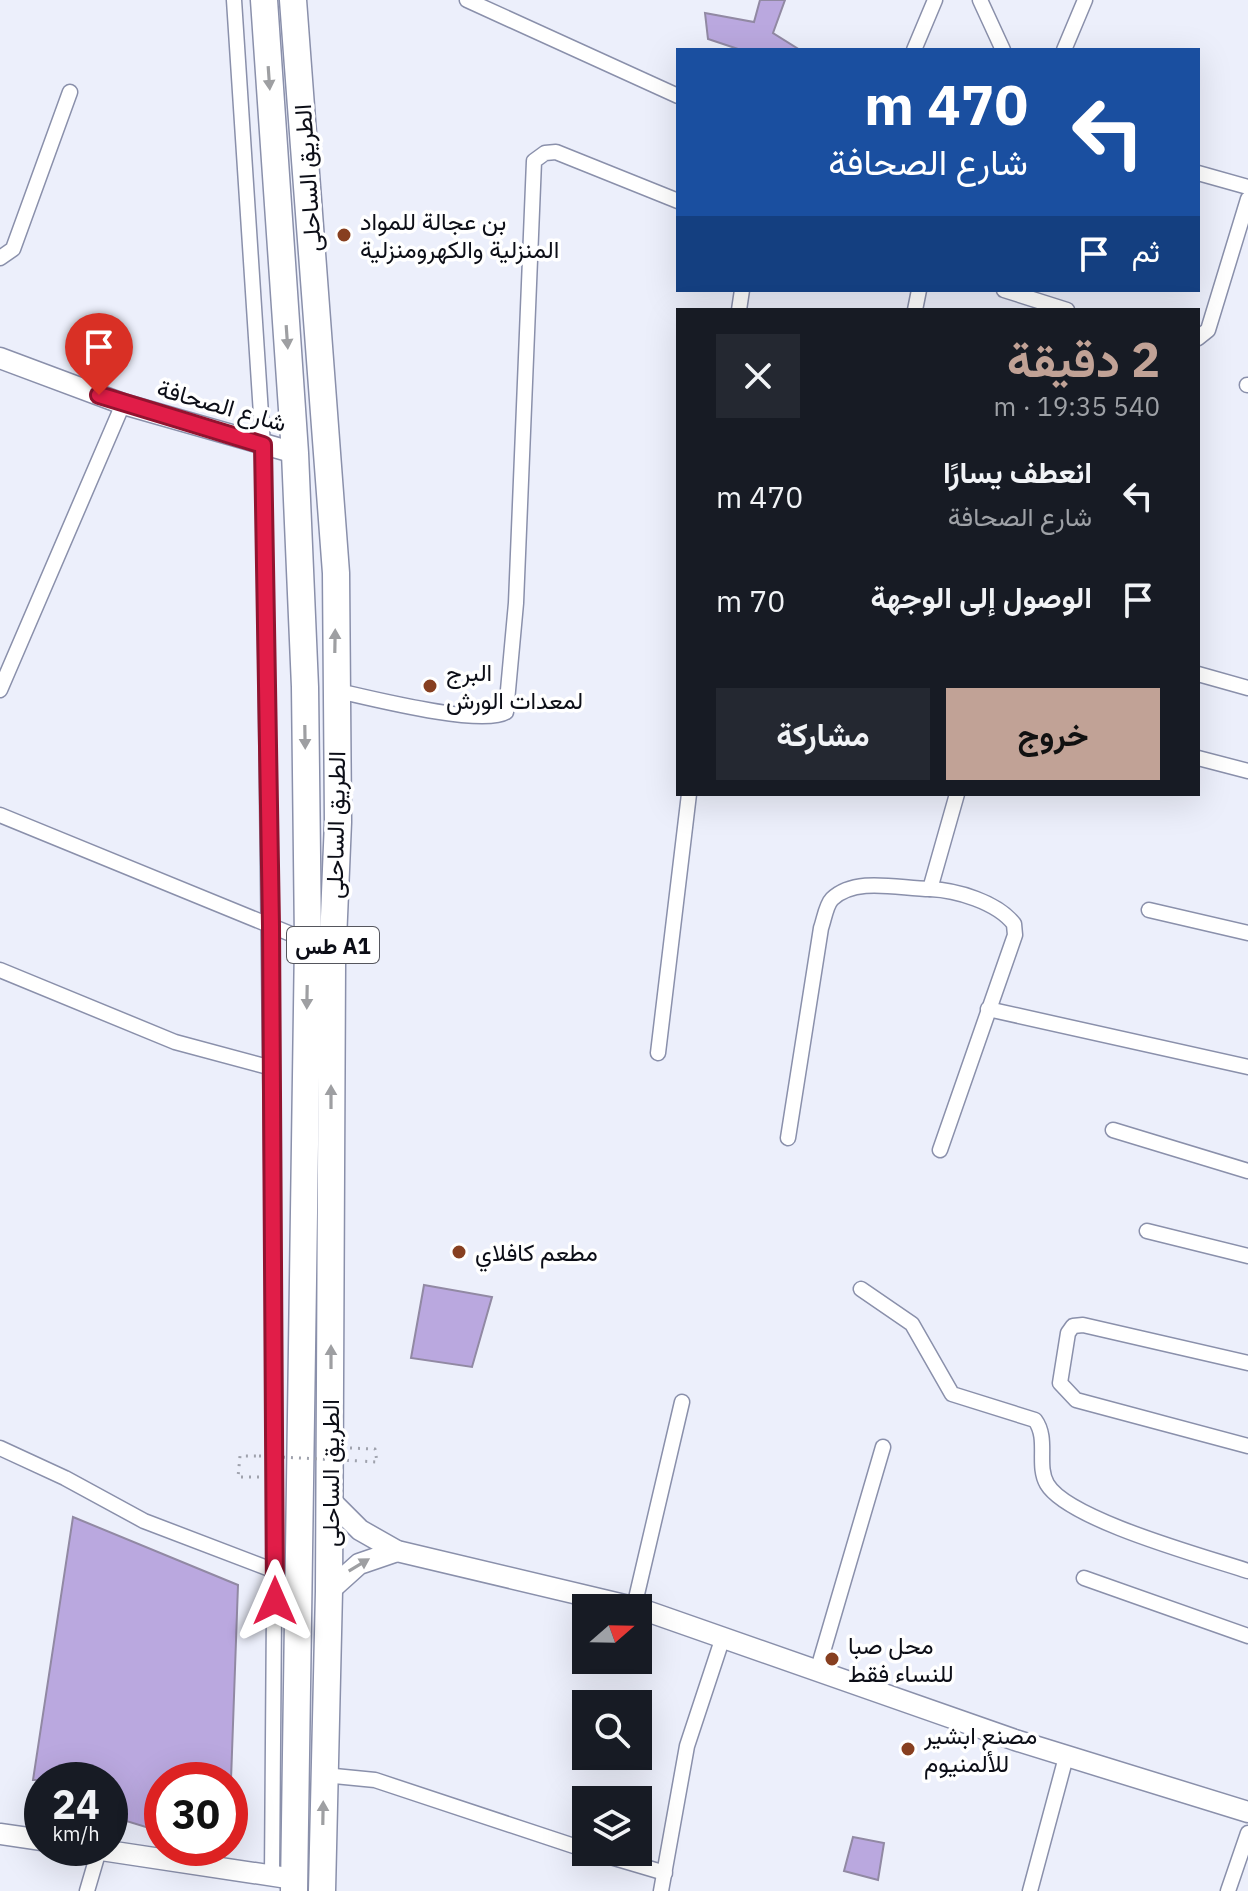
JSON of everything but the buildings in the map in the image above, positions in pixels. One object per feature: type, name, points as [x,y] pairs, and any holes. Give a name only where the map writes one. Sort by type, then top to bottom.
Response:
[{"type":"highway","name":"الطريق الساحلى","points":[[264,0],[295,453],[305,687],[308,941],[286,1882]]},
{"type":"highway","name":"الطريق الساحلى","points":[[293,0],[336,573],[334,690],[338,822],[332,964],[330,1500],[322,1891]]},
{"type":"street","points":[[128,1855],[286,1882],[275,1571],[271,926],[263,445],[234,0]]},
{"type":"street","points":[[467,0],[676,95]]},
{"type":"street","points":[[915,48],[935,0]]},
{"type":"street","points":[[980,0],[1002,48]]},
{"type":"street","points":[[1065,48],[1085,0]]},
{"type":"street","points":[[0,258],[13,249],[70,92]]},
{"type":"street","points":[[334,690],[424,710],[494,717],[506,712],[509,707],[516,603],[534,161],[545,153],[556,152],[676,200]]},
{"type":"street","points":[[1200,174],[1248,187]]},
{"type":"street","points":[[1200,336],[1208,330],[1248,199]]},
{"type":"street","points":[[1010,292],[1061,308]]},
{"type":"street","name":"شارع الصحافة","points":[[0,358],[123,404],[295,453]]},
{"type":"street","points":[[0,690],[123,404]]},
{"type":"street","points":[[1200,675],[1248,688]]},
{"type":"street","points":[[1200,759],[1248,771]]},
{"type":"street","points":[[658,1053],[689,796]]},
{"type":"street","points":[[930,889],[956,796]]},
{"type":"street","points":[[0,815],[308,941]]},
{"type":"street","points":[[788,1138],[821,928],[830,900],[848,889],[875,885],[949,890],[1001,912],[1014,924],[1015,935],[940,1150]]},
{"type":"street","points":[[1149,910],[1248,933]]},
{"type":"street","points":[[0,970],[175,1042],[272,1068]]},
{"type":"street","points":[[988,1009],[1248,1067]]},
{"type":"street","points":[[1113,1130],[1248,1171]]},
{"type":"street","points":[[1147,1231],[1248,1256]]},
{"type":"street","points":[[861,1289],[912,1324],[952,1394],[1035,1420],[1040,1426],[1046,1482],[1056,1497],[1113,1526],[1248,1571]]},
{"type":"street","points":[[1248,1363],[1083,1325],[1073,1326],[1068,1333],[1060,1383],[1076,1400],[1248,1446]]},
{"type":"street","points":[[639,1594],[682,1402]]},
{"type":"street","points":[[817,1672],[883,1447]]},
{"type":"street","points":[[0,1448],[65,1478],[144,1521],[275,1571]]},
{"type":"street","points":[[330,1500],[360,1530],[397,1551],[577,1594]]},
{"type":"street","points":[[329,1591],[359,1564],[397,1551]]},
{"type":"street","points":[[1084,1578],[1248,1636]]},
{"type":"street","points":[[652,1613],[1066,1757],[1248,1812]]},
{"type":"street","points":[[661,1891],[687,1746],[723,1637]]},
{"type":"street","points":[[1030,1891],[1066,1757]]},
{"type":"street","points":[[324,1775],[375,1780],[572,1845]]},
{"type":"street","points":[[1228,1891],[1248,1833]]},
{"type":"street","points":[[0,1834],[24,1837]]},
{"type":"street","points":[[87,1891],[91,1866]]},
{"type":"street","points":[[641,1866],[665,1873]]},
{"type":"path","points":[[246,1477],[238,1477],[240,1456],[377,1462],[375,1449],[364,1449]]},
{"type":"place","name":"بن عجالة للمواد المنزلية والكهرومنزلية","points":[[344,235]]},
{"type":"place","name":"البرج لمعدات الورش","points":[[430,686]]},
{"type":"place","name":"مطعم كافلاي","points":[[459,1252]]},
{"type":"place","name":"محل صبا للنساء فقط","points":[[832,1659]]},
{"type":"place","name":"مصنع ابشير للألمنيوم","points":[[908,1749]]},
{"type":"route","points":[[99,395],[263,445],[271,926],[275,1601]]}]
